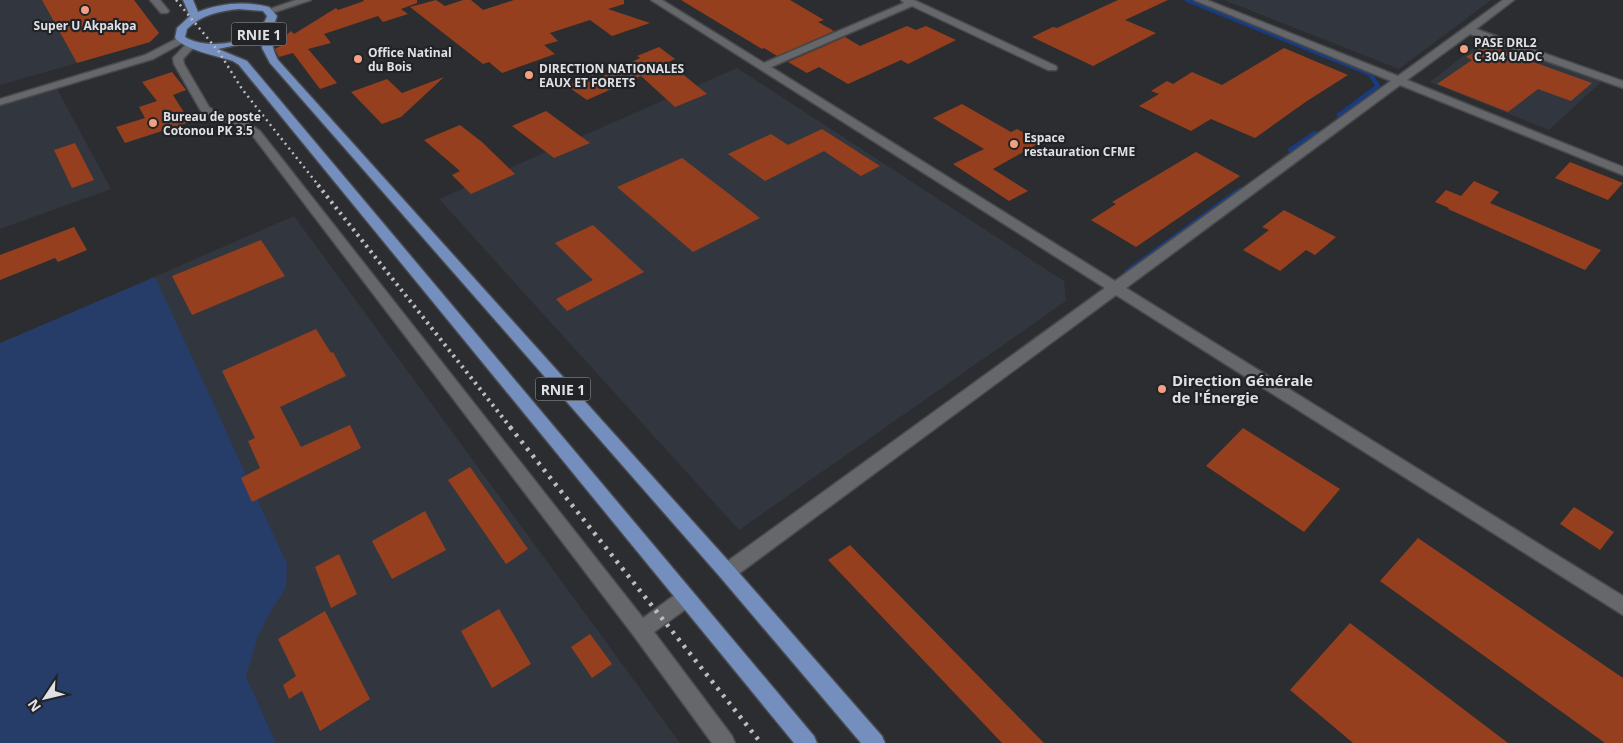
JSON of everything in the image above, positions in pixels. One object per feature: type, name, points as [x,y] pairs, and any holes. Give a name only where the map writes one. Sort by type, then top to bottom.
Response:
[{"type":"highway","points":[[188,0],[196,16],[182,28],[180,35],[191,44]]},
{"type":"highway","name":"RNIE 1","points":[[191,44],[220,46],[235,43],[254,36],[267,28],[273,19],[269,11],[258,7],[242,6],[219,0]]},
{"type":"highway","name":"RNIE 1","points":[[194,19],[216,10],[242,6]]},
{"type":"highway","name":"RNIE 1","points":[[267,28],[267,48],[274,61],[727,572],[875,743]]},
{"type":"highway","name":"RNIE 1","points":[[191,44],[228,55],[243,63],[807,743]]},
{"type":"street","points":[[155,0],[164,11]]},
{"type":"street","points":[[269,11],[306,0]]},
{"type":"street","points":[[656,0],[1623,606]]},
{"type":"street","points":[[1198,0],[1623,171]]},
{"type":"street","points":[[727,572],[1510,0]]},
{"type":"street","points":[[764,67],[909,1],[1052,68]]},
{"type":"street","points":[[1469,30],[1622,84]]},
{"type":"street","points":[[0,102],[191,44]]},
{"type":"street","points":[[191,44],[178,58],[179,64],[206,109],[212,114],[240,122],[256,133],[641,630],[725,743]]},
{"type":"street","points":[[641,630],[686,598]]},
{"type":"shaded area","points":[[0,0],[134,0],[159,33],[150,42],[0,85]]},
{"type":"shaded area","points":[[1224,0],[1491,0],[1399,69]]},
{"type":"shaded area","points":[[1484,39],[1601,82],[1549,130],[1430,82]]},
{"type":"shaded area","points":[[737,68],[1064,281],[1066,301],[739,530],[439,199]]},
{"type":"shaded area","points":[[57,89],[111,189],[0,229],[0,106]]},
{"type":"shaded area","points":[[294,216],[680,743],[276,743],[83,308]]},
{"type":"shaded area","points":[[155,277],[287,564],[286,588],[270,612],[258,636],[246,676],[276,743],[0,743],[0,343]]},
{"type":"building","points":[[42,0],[134,0],[159,33],[150,42],[77,63]]},
{"type":"building","points":[[363,0],[417,0],[417,3],[401,9],[408,14],[383,22],[378,16],[324,34],[331,43],[308,49],[337,83],[320,89],[293,53],[279,57],[275,49],[284,44],[282,39],[291,31],[294,34],[336,8],[338,10]]},
{"type":"building","points":[[436,0],[445,6],[463,0],[471,0],[483,10],[514,0],[624,0],[624,4],[608,9],[650,23],[612,36],[590,20],[550,33],[558,41],[544,45],[555,54],[502,73],[489,62],[483,64],[410,7]]},
{"type":"building","points":[[681,0],[790,0],[824,20],[818,22],[834,31],[777,56],[764,48],[762,49]]},
{"type":"building","points":[[1118,0],[1168,0],[1125,20],[1156,33],[1093,66],[1032,37],[1053,27],[1057,28]]},
{"type":"building","points":[[907,26],[916,30],[926,26],[956,40],[908,64],[901,60],[848,84],[819,67],[807,73],[788,62],[845,37],[860,46]]},
{"type":"building","points":[[1487,44],[1592,83],[1571,101],[1538,89],[1508,112],[1437,84],[1472,60],[1466,57]]},
{"type":"building","points":[[659,47],[675,59],[668,62],[707,94],[675,107],[641,76],[587,100],[567,86],[593,75],[597,78],[630,66],[628,64],[640,58],[637,56]]},
{"type":"building","points":[[1284,48],[1348,75],[1255,138],[1211,119],[1191,131],[1139,106],[1159,94],[1151,91],[1167,81],[1173,84],[1192,72],[1222,85]]},
{"type":"building","points":[[172,72],[186,90],[173,95],[190,122],[125,143],[116,127],[145,118],[139,107],[157,101],[142,82]]},
{"type":"building","points":[[444,77],[401,117],[382,124],[351,92],[387,79],[402,93]]},
{"type":"building","points":[[962,104],[1011,132],[1017,129],[1041,142],[993,169],[1028,191],[1009,201],[953,164],[984,149],[933,118]]},
{"type":"building","points":[[546,111],[590,143],[554,158],[512,126]]},
{"type":"building","points":[[460,125],[482,142],[515,174],[471,194],[452,175],[460,171],[424,140]]},
{"type":"building","points":[[822,129],[880,166],[861,176],[824,151],[765,181],[728,154],[771,134],[788,145]]},
{"type":"building","points":[[75,143],[94,180],[72,188],[54,150]]},
{"type":"building","points":[[1196,152],[1240,176],[1136,247],[1091,220],[1116,204],[1112,202]]},
{"type":"building","points":[[682,158],[760,218],[693,252],[617,187]]},
{"type":"building","points":[[1570,162],[1623,183],[1608,200],[1555,178]]},
{"type":"building","points":[[1474,181],[1499,192],[1490,203],[1601,250],[1585,270],[1435,202],[1446,190],[1461,196]]},
{"type":"building","points":[[1284,210],[1336,237],[1315,255],[1306,250],[1280,271],[1243,250],[1269,230],[1262,227]]},
{"type":"building","points":[[593,225],[644,272],[567,311],[556,299],[593,280],[555,243]]},
{"type":"building","points":[[74,227],[87,250],[58,262],[55,258],[0,280],[0,255]]},
{"type":"building","points":[[261,240],[285,276],[192,315],[172,276]]},
{"type":"building","points":[[316,329],[331,353],[333,352],[346,376],[280,407],[301,447],[350,425],[361,448],[252,502],[241,478],[260,468],[248,441],[255,438],[222,371]]},
{"type":"building","points":[[1243,428],[1340,489],[1304,532],[1206,466]]},
{"type":"building","points":[[470,467],[528,549],[506,564],[448,480]]},
{"type":"building","points":[[1574,507],[1614,532],[1600,550],[1560,524]]},
{"type":"building","points":[[425,511],[446,550],[392,579],[372,541]]},
{"type":"building","points":[[1418,538],[1623,678],[1623,743],[1605,743],[1380,581]]},
{"type":"building","points":[[850,545],[1044,743],[1002,743],[828,560]]},
{"type":"building","points":[[339,554],[357,594],[331,608],[315,567]]},
{"type":"building","points":[[499,609],[531,664],[492,688],[461,631]]},
{"type":"building","points":[[325,611],[370,699],[320,731],[302,691],[289,699],[283,685],[296,676],[278,639]]},
{"type":"building","points":[[1350,623],[1508,743],[1353,743],[1290,690]]},
{"type":"building","points":[[590,634],[612,664],[592,678],[571,647]]},
{"type":"waterway","points":[[1187,0],[1370,74],[1378,86],[1339,115]]},
{"type":"waterway","points":[[1290,150],[1315,133]]},
{"type":"waterway","points":[[1127,272],[1240,190]]},
{"type":"railway","points":[[176,0],[219,52],[242,89],[319,186]]},
{"type":"railway","points":[[318,185],[511,428]]},
{"type":"railway","points":[[510,427],[761,743]]},
{"type":"place","name":"Super U Akpakpa","points":[[85,10]]},
{"type":"place","name":"PASE DRL2 C 304 UADC","points":[[1464,49]]},
{"type":"place","name":"Office Natinal du Bois","points":[[358,59]]},
{"type":"place","name":"DIRECTION NATIONALES EAUX ET FORETS","points":[[529,75]]},
{"type":"place","name":"Bureau de poste Cotonou PK 3.5","points":[[153,123]]},
{"type":"place","name":"Espace restauration CFME","points":[[1014,144]]},
{"type":"place","name":"Direction Générale de l'Énergie","points":[[1162,389]]}]
